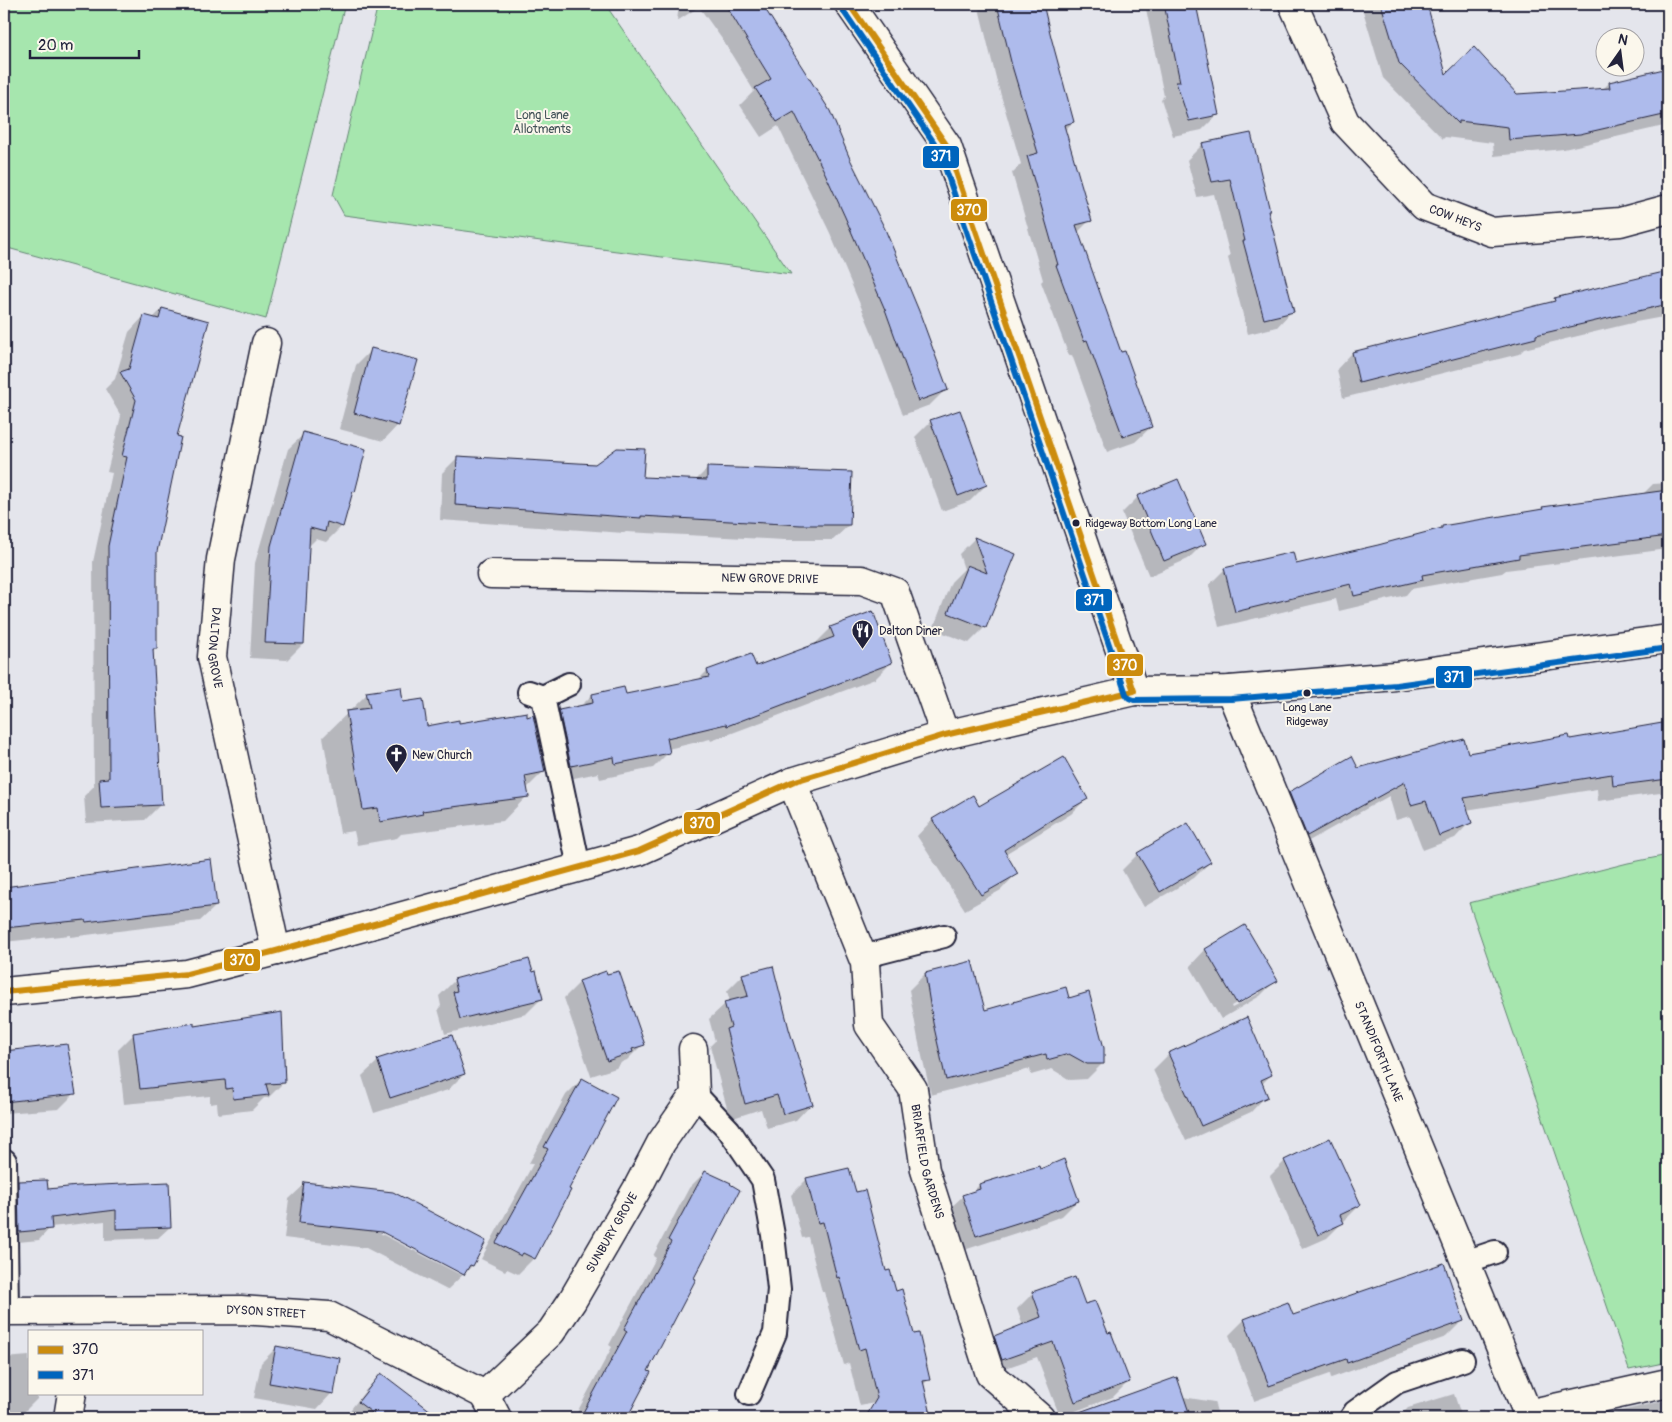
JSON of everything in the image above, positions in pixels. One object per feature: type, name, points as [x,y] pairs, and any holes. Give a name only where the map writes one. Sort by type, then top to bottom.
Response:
[{"type":"street","points":[[849,4],[947,146],[1134,691]]},
{"type":"street","name":"COW HEYS","points":[[1293,4],[1346,122],[1424,206],[1492,232],[1620,222],[1668,209]]},
{"type":"street","name":"DALTON GROVE","points":[[266,343],[221,559],[212,657],[276,951]]},
{"type":"street","name":"NEW GROVE DRIVE","points":[[491,574],[862,580],[895,592],[945,735]]},
{"type":"street","points":[[4,992],[187,974],[276,951],[639,851],[792,782],[945,735],[1134,691],[1230,690],[1395,676],[1668,639]]},
{"type":"street","name":"STANDIFORTH LANE","points":[[1230,690],[1528,1414],[1668,1383]]},
{"type":"street","name":"BRIARFIELD GARDENS","points":[[792,782],[865,963],[868,1025],[913,1089],[925,1170],[990,1374],[1040,1418]]},
{"type":"street","points":[[693,1049],[696,1094]]},
{"type":"street","name":"SUNBURY GROVE","points":[[491,1406],[551,1332],[572,1301],[637,1189],[661,1143],[696,1094]]},
{"type":"street","name":"DYSON STREET","points":[[5,1311],[85,1321],[240,1310],[329,1316],[491,1406]]},
{"type":"street","points":[[68,1418],[72,1394]]},
{"type":"lane","points":[[569,684],[536,695],[579,867]]},
{"type":"lane","points":[[862,957],[944,936]]},
{"type":"lane","points":[[696,1094],[729,1130],[764,1180],[773,1234],[779,1289],[775,1333],[748,1394]]},
{"type":"lane","points":[[4,1160],[5,1311]]},
{"type":"lane","points":[[1465,1262],[1495,1252]]},
{"type":"lane","points":[[1351,1418],[1355,1412],[1397,1382],[1463,1360]]},
{"type":"green space","points":[[4,4],[345,4],[266,319],[4,247]]},
{"type":"green space","name":"Long Lane Allotments","points":[[378,4],[605,4],[791,274],[344,215],[333,195]]},
{"type":"green space","points":[[1668,855],[1668,1362],[1629,1370],[1469,903],[1628,863]]},
{"type":"building","points":[[725,4],[762,4],[830,111],[850,159],[885,229],[919,311],[948,390],[918,401],[886,312],[824,171],[794,112],[777,122],[755,88],[771,79]]},
{"type":"building","points":[[997,4],[1043,4],[1074,122],[1064,125],[1092,221],[1076,225],[1121,352],[1125,351],[1152,427],[1123,437],[1087,340],[1084,341],[1056,265],[1058,265],[1027,156],[1038,153],[1012,66]]},
{"type":"building","points":[[1164,4],[1196,4],[1219,115],[1189,121],[1176,82],[1180,82]]},
{"type":"building","points":[[1381,4],[1427,4],[1446,74],[1474,47],[1517,94],[1610,88],[1609,82],[1626,78],[1644,78],[1644,74],[1668,68],[1668,114],[1580,134],[1509,140],[1508,127],[1459,121],[1459,124],[1399,63]]},
{"type":"building","points":[[1251,133],[1270,211],[1268,211],[1294,312],[1264,319],[1243,241],[1245,241],[1230,179],[1212,182],[1202,143]]},
{"type":"building","points":[[1668,271],[1668,304],[1536,335],[1536,338],[1359,383],[1352,352],[1555,301],[1554,298]]},
{"type":"building","points":[[162,308],[209,321],[177,436],[181,437],[157,552],[157,649],[153,649],[162,805],[101,808],[99,779],[109,778],[108,546],[127,457],[122,456],[136,400],[120,372],[129,369],[144,315],[159,319]]},
{"type":"building","points":[[371,348],[418,360],[399,426],[354,413]]},
{"type":"building","points":[[960,410],[987,485],[958,496],[930,420]]},
{"type":"building","points":[[303,432],[366,449],[355,492],[353,491],[343,527],[327,522],[325,532],[310,528],[304,644],[265,643],[271,546]]},
{"type":"building","points":[[617,448],[645,449],[643,477],[707,480],[707,467],[852,472],[850,525],[801,525],[641,516],[641,518],[455,505],[457,456],[595,464]]},
{"type":"building","points":[[1178,479],[1206,544],[1164,561],[1137,496]]},
{"type":"building","points":[[1668,490],[1668,536],[1519,555],[1519,558],[1422,575],[1423,580],[1354,596],[1351,584],[1235,612],[1224,568],[1293,552],[1296,564],[1378,545],[1442,528],[1442,526],[1543,509],[1542,507]]},
{"type":"building","points":[[974,537],[1016,554],[986,628],[948,613],[967,565],[987,573]]},
{"type":"building","points":[[873,611],[892,663],[727,726],[726,724],[667,738],[670,753],[615,764],[614,757],[571,766],[559,710],[593,703],[592,694],[624,687],[626,694],[709,677],[707,670],[751,654],[756,666],[834,637],[830,627]]},
{"type":"building","points":[[401,687],[403,702],[423,699],[427,726],[459,720],[459,723],[527,712],[527,717],[533,715],[545,772],[525,776],[529,797],[422,811],[423,814],[380,822],[378,808],[363,810],[346,711],[370,708],[366,692]]},
{"type":"building","points":[[1668,722],[1668,779],[1613,786],[1612,774],[1464,798],[1472,823],[1439,836],[1426,801],[1411,805],[1405,782],[1307,836],[1289,792],[1352,756],[1358,768],[1464,739],[1468,753],[1569,735],[1570,739]]},
{"type":"building","points":[[1064,757],[1088,799],[1004,850],[1018,874],[981,895],[932,819],[973,795],[979,806]]},
{"type":"building","points":[[1188,823],[1211,862],[1160,892],[1137,853]]},
{"type":"building","points":[[211,859],[217,906],[86,922],[85,920],[4,928],[4,887]]},
{"type":"building","points":[[1245,925],[1278,981],[1237,1004],[1205,949]]},
{"type":"building","points":[[529,959],[533,972],[536,971],[543,999],[460,1019],[453,992],[457,991],[454,979]]},
{"type":"building","points":[[972,961],[985,1010],[1066,987],[1069,998],[1089,992],[1104,1048],[1104,1064],[1087,1064],[1069,1054],[1047,1060],[1046,1054],[946,1080],[933,1023],[925,973]]},
{"type":"building","points":[[773,966],[789,1029],[813,1105],[783,1114],[777,1095],[745,1104],[726,1029],[731,1027],[724,1002],[748,996],[742,974]]},
{"type":"building","points":[[606,971],[607,974],[619,971],[645,1045],[632,1049],[633,1052],[607,1061],[579,981]]},
{"type":"building","points":[[282,1012],[285,1083],[266,1084],[269,1095],[233,1099],[232,1088],[226,1089],[225,1080],[140,1089],[133,1033],[194,1023],[194,1026]]},
{"type":"building","points":[[1247,1017],[1272,1075],[1261,1080],[1268,1097],[1201,1126],[1168,1053]]},
{"type":"building","points":[[452,1035],[465,1074],[390,1098],[377,1059]]},
{"type":"building","points":[[67,1044],[76,1094],[4,1102],[4,1051]]},
{"type":"building","points":[[582,1078],[617,1097],[535,1259],[523,1253],[521,1256],[496,1243],[548,1149],[544,1147]]},
{"type":"building","points":[[1330,1138],[1361,1205],[1340,1215],[1344,1223],[1318,1235],[1284,1160]]},
{"type":"building","points":[[1064,1159],[1079,1201],[976,1236],[962,1195],[980,1189],[979,1184],[1039,1166],[1040,1169]]},
{"type":"building","points":[[849,1168],[856,1192],[865,1190],[886,1271],[890,1270],[896,1291],[902,1289],[914,1334],[919,1333],[930,1380],[923,1381],[932,1418],[865,1418],[877,1398],[865,1348],[859,1350],[839,1277],[837,1278],[823,1222],[818,1223],[806,1178]]},
{"type":"building","points":[[705,1171],[731,1183],[740,1190],[648,1371],[651,1372],[627,1418],[580,1418],[627,1331],[624,1329],[671,1242],[668,1240]]},
{"type":"building","points":[[47,1180],[48,1189],[169,1182],[171,1227],[116,1229],[116,1210],[51,1218],[52,1229],[19,1232],[18,1181]]},
{"type":"building","points":[[304,1182],[393,1192],[486,1241],[473,1266],[470,1265],[464,1275],[382,1232],[299,1223]]},
{"type":"building","points":[[1444,1263],[1464,1321],[1347,1363],[1346,1359],[1269,1386],[1244,1319],[1288,1302],[1293,1315]]},
{"type":"building","points":[[1075,1277],[1085,1304],[1095,1301],[1108,1333],[1111,1332],[1130,1382],[1075,1402],[1053,1342],[1002,1360],[994,1336],[1041,1317],[1032,1292]]},
{"type":"building","points":[[276,1346],[340,1358],[334,1394],[269,1383]]},
{"type":"building","points":[[381,1373],[440,1418],[379,1418],[358,1402]]},
{"type":"building","points":[[1177,1377],[1191,1418],[1075,1418],[1074,1414]]},
{"type":"transit line","name":"370","points":[[4,992],[187,974],[276,951],[639,851],[792,782],[945,735],[1134,691],[947,146],[849,4]]},
{"type":"transit line","name":"371","points":[[842,9],[939,150],[1126,694],[1129,698],[1134,700],[1231,699],[1396,685],[1668,648]]},
{"type":"place","name":"Ridgeway Bottom Long Lane","points":[[1076,523]]},
{"type":"place","name":"Dalton Diner","points":[[863,650]]},
{"type":"place","name":"Long Lane Ridgeway","points":[[1307,693]]},
{"type":"place","name":"New Church","points":[[396,774]]}]
